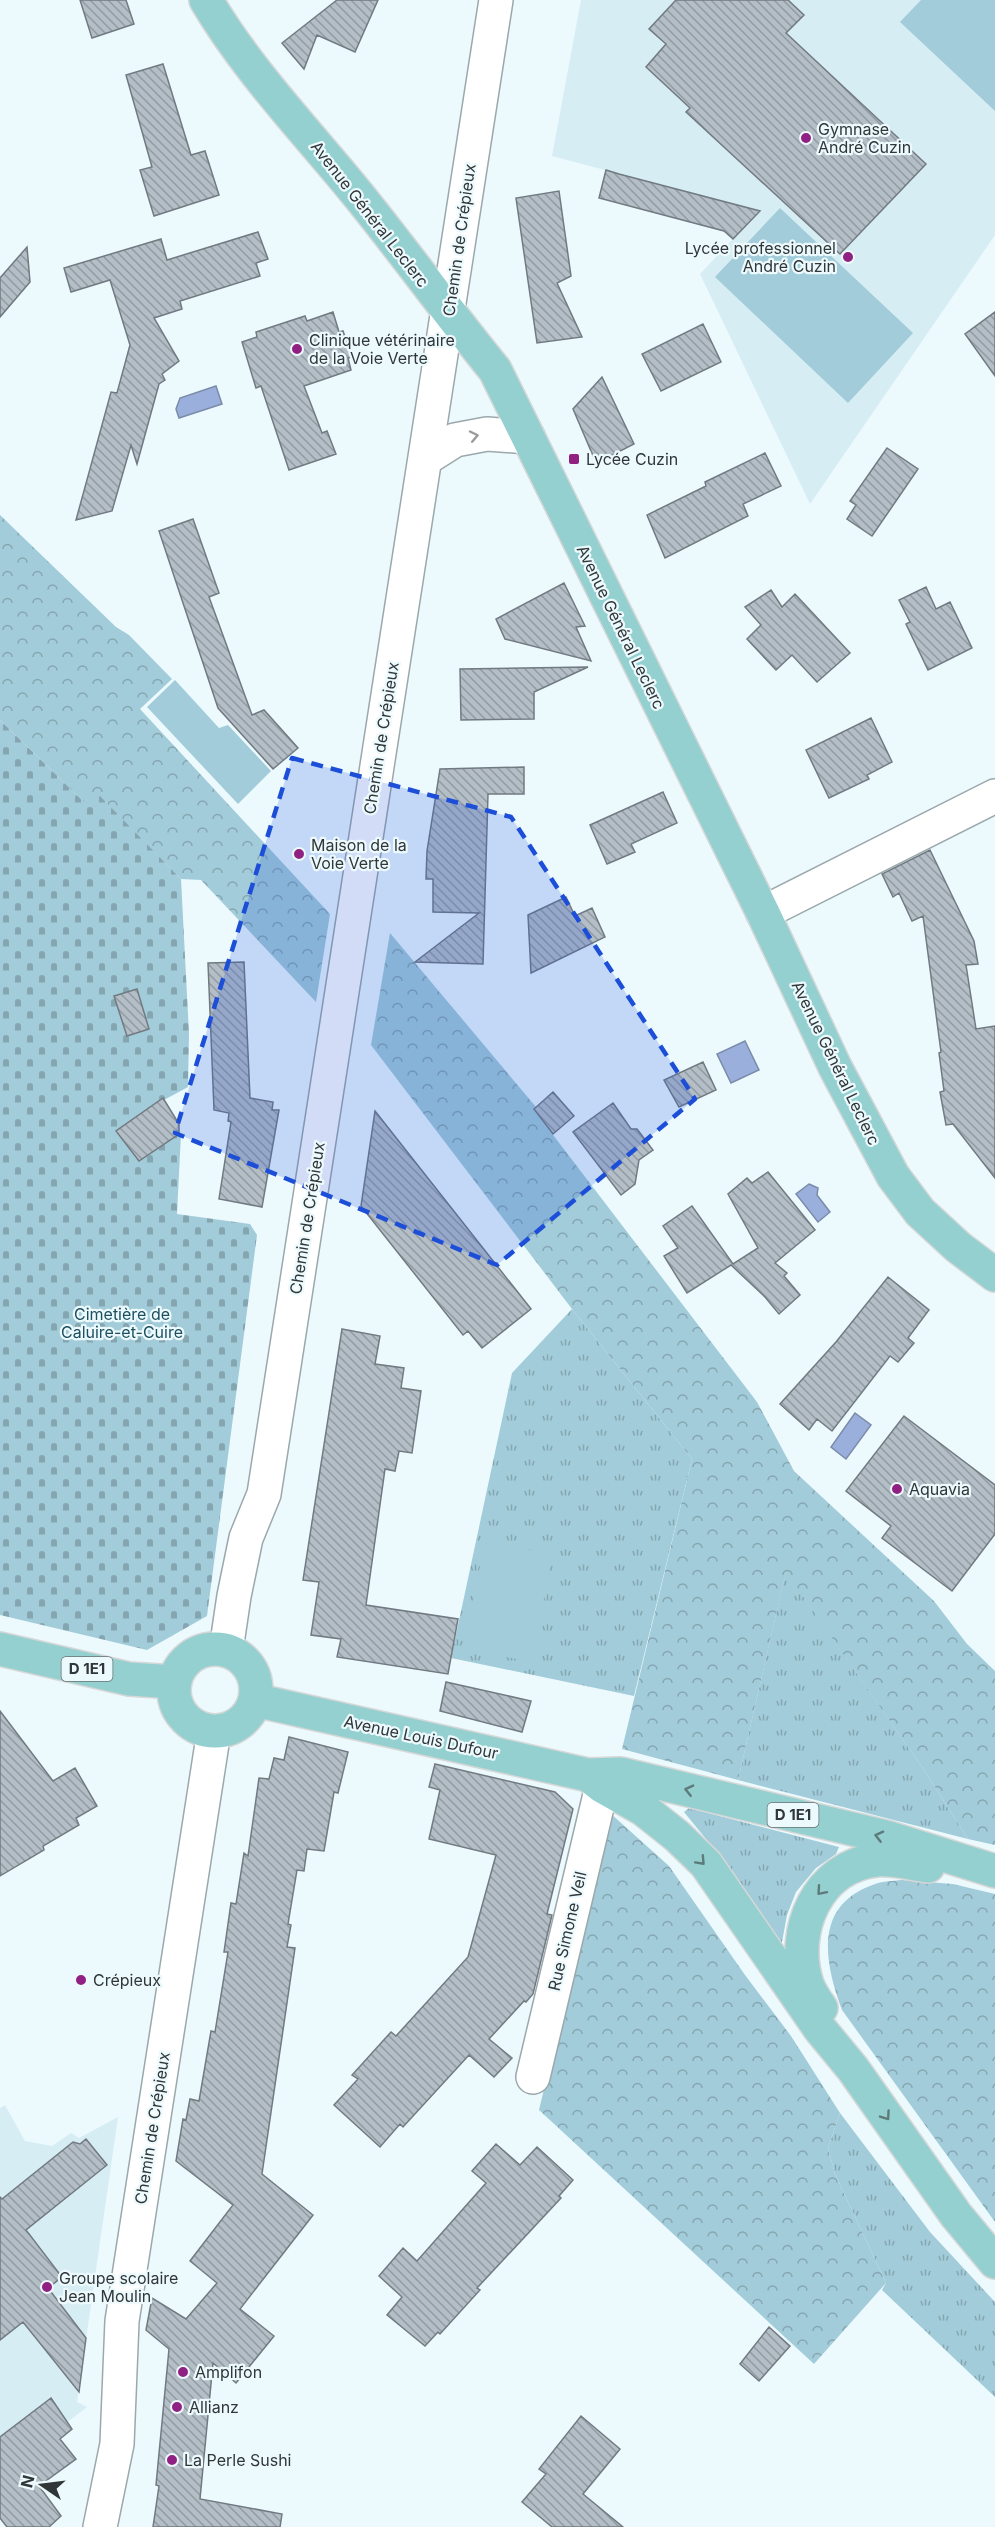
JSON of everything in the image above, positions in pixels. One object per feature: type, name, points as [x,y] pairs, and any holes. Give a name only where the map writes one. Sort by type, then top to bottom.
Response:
[{"type":"main road","name":"Avenue Général Leclerc","points":[[206,0],[257,74],[364,203],[495,370],[763,914],[835,1067],[893,1176],[920,1212],[958,1247],[995,1275]]},
{"type":"main road","name":"D 1E1","points":[[0,1648],[129,1679],[175,1682]]},
{"type":"main road","points":[[212,1649],[226,1650],[247,1664],[256,1688],[255,1700],[240,1723],[228,1729],[214,1731],[192,1724],[183,1716],[174,1694],[175,1682],[179,1670],[188,1659],[199,1652],[212,1649]]},
{"type":"main road","name":"Avenue Louis Dufour","points":[[255,1700],[595,1780]]},
{"type":"main road","name":"D 1E1","points":[[595,1780],[621,1774],[886,1837],[995,1872]]},
{"type":"main road","points":[[595,1780],[643,1809],[677,1836],[705,1864],[820,2029],[853,2068],[956,2215],[995,2262]]},
{"type":"main road","points":[[853,2068],[807,1984],[803,1951],[805,1922],[815,1897],[832,1878],[852,1866],[877,1860],[995,1872]]},
{"type":"street","name":"Chemin de Crépieux","points":[[226,1650],[246,1538],[264,1494],[496,0]]},
{"type":"street","points":[[425,459],[455,440],[488,434],[528,437]]},
{"type":"street","points":[[763,914],[995,796]]},
{"type":"street","name":"Chemin de Crépieux","points":[[100,2527],[117,2444],[122,2321],[214,1731]]},
{"type":"street","name":"Rue Simone Veil","points":[[533,2077],[595,1780]]},
{"type":"highlighted area","points":[[292,758],[511,817],[695,1099],[497,1265],[175,1133]]},
{"type":"shaded area","name":"Lycée professionnel André Cuzin","points":[[581,0],[995,0],[995,235],[810,504],[700,274],[759,211],[552,156]]},
{"type":"shaded area","points":[[216,386],[222,404],[179,418],[176,409],[180,398]]},
{"type":"shaded area","points":[[745,1041],[759,1070],[731,1083],[717,1054]]},
{"type":"shaded area","points":[[809,1184],[818,1188],[817,1195],[830,1212],[818,1222],[796,1194]]},
{"type":"shaded area","points":[[855,1413],[871,1425],[846,1459],[831,1447]]},
{"type":"shaded area","name":"Groupe scolaire Jean Moulin","points":[[5,2105],[25,2141],[52,2146],[71,2133],[79,2138],[118,2117],[77,2402],[87,2407],[0,2474],[0,2108]]},
{"type":"green space","points":[[921,0],[995,0],[995,111],[900,22]]},
{"type":"green space","points":[[780,208],[913,333],[848,403],[715,277]]},
{"type":"green space","points":[[0,515],[116,627],[129,635],[172,679],[140,709],[330,914],[316,1002],[201,880],[181,879],[96,793],[84,802],[0,720]]},
{"type":"green space","points":[[175,680],[219,728],[228,725],[271,771],[238,804],[147,707]]},
{"type":"green space","name":"Cimetière de Caluire-et-Cuire","points":[[0,720],[84,802],[96,792],[181,879],[189,1034],[188,1087],[164,1100],[181,1134],[177,1214],[250,1224],[257,1235],[207,1616],[147,1650],[0,1615]]},
{"type":"green space","points":[[390,933],[536,1107],[534,1110],[757,1402],[794,1471],[934,1601],[967,1644],[995,1671],[995,1845],[968,1839],[924,1770],[786,1572],[738,1780],[622,1749],[692,1459],[572,1309],[371,1045]]},
{"type":"green space","points":[[572,1309],[692,1459],[634,1696],[451,1658],[512,1373]]},
{"type":"green space","points":[[485,1542],[553,1554],[531,1662],[463,1648]]},
{"type":"green space","points":[[786,1571],[924,1770],[968,1839],[738,1780]]},
{"type":"green space","points":[[689,1808],[839,1847],[836,1854],[816,1868],[796,1892],[787,1915],[782,1942],[779,1943],[723,1860],[684,1812]]},
{"type":"green space","points":[[610,1813],[669,1866],[745,1975],[791,2036],[840,2113],[828,2148],[835,2174],[886,2283],[814,2364],[539,2110]]},
{"type":"green space","points":[[902,1880],[953,1884],[995,1894],[995,2222],[842,2010],[831,1973],[828,1936],[841,1906],[855,1893],[875,1884]]},
{"type":"green space","points":[[840,2113],[930,2232],[995,2302],[995,2397],[882,2290],[886,2283],[835,2174],[828,2148]]},
{"type":"building","points":[[80,0],[126,0],[134,24],[92,38]]},
{"type":"building","points":[[337,0],[378,0],[355,52],[317,35],[304,69],[282,43]]},
{"type":"building","name":"Gymnase André Cuzin","points":[[676,0],[788,0],[804,15],[786,33],[926,164],[840,254],[686,112],[690,108],[646,67],[666,44],[649,29]]},
{"type":"building","points":[[163,64],[191,155],[205,151],[219,195],[154,216],[140,170],[152,167],[126,75]]},
{"type":"building","points":[[606,170],[760,211],[733,239],[724,231],[599,198]]},
{"type":"building","points":[[559,191],[571,276],[557,283],[582,337],[537,343],[516,198]]},
{"type":"building","points":[[258,232],[268,259],[256,263],[260,276],[180,301],[182,309],[154,318],[179,361],[162,374],[165,380],[159,384],[137,464],[131,445],[112,511],[76,520],[111,392],[117,393],[130,345],[110,280],[71,292],[64,268],[161,239],[167,260]]},
{"type":"building","points":[[27,247],[30,282],[0,317],[0,278]]},
{"type":"building","name":"Clinique vétérinaire de la Voie Verte","points":[[333,312],[339,332],[343,331],[352,357],[348,358],[351,370],[304,386],[322,433],[327,431],[336,454],[289,470],[261,386],[256,388],[242,342],[257,337],[256,332],[305,316],[307,321]]},
{"type":"building","points":[[995,312],[995,376],[965,334]]},
{"type":"building","points":[[703,324],[721,362],[661,391],[642,354]]},
{"type":"building","points":[[602,377],[634,444],[599,462],[597,457],[594,458],[573,409]]},
{"type":"building","points":[[887,448],[918,469],[872,536],[847,519],[856,505],[850,501]]},
{"type":"building","points":[[765,453],[781,486],[743,504],[748,516],[665,558],[647,515],[706,486],[705,482]]},
{"type":"building","points":[[193,519],[219,593],[209,597],[252,715],[264,710],[298,748],[273,769],[218,708],[159,531]]},
{"type":"building","points":[[564,583],[585,626],[576,627],[591,661],[505,639],[496,619]]},
{"type":"building","points":[[926,587],[936,609],[950,602],[972,648],[928,670],[906,624],[910,622],[899,600]]},
{"type":"building","points":[[771,590],[782,607],[795,594],[850,653],[817,682],[792,655],[776,670],[747,639],[761,625],[745,607]]},
{"type":"building","points":[[588,667],[534,692],[534,719],[461,720],[460,669]]},
{"type":"building","points":[[871,718],[892,762],[867,775],[869,779],[829,798],[806,750]]},
{"type":"building","points":[[524,767],[524,794],[488,794],[483,964],[415,962],[479,913],[433,912],[433,879],[426,879],[427,851],[440,769]]},
{"type":"building","points":[[663,792],[677,823],[631,844],[635,852],[607,864],[590,825]]},
{"type":"building","points":[[930,850],[974,941],[978,964],[966,965],[976,1029],[995,1026],[995,1178],[953,1124],[946,1125],[940,1092],[944,1091],[939,1053],[941,1052],[923,916],[912,921],[899,893],[893,897],[882,874]]},
{"type":"building","points":[[566,897],[575,916],[592,908],[605,937],[531,973],[528,915]]},
{"type":"building","points":[[244,962],[250,1098],[273,1102],[272,1110],[279,1110],[262,1207],[219,1199],[231,1122],[228,1121],[229,1113],[214,1110],[208,963]]},
{"type":"building","points":[[137,989],[149,1029],[127,1036],[114,996]]},
{"type":"building","points":[[703,1062],[716,1090],[679,1107],[664,1080]]},
{"type":"building","points":[[553,1092],[574,1116],[553,1134],[534,1109]]},
{"type":"building","points":[[163,1098],[179,1124],[179,1134],[139,1161],[116,1131]]},
{"type":"building","points":[[613,1103],[631,1129],[637,1129],[653,1150],[639,1160],[635,1184],[621,1195],[573,1132]]},
{"type":"building","points":[[375,1111],[531,1309],[482,1348],[468,1331],[463,1335],[361,1206]]},
{"type":"building","points":[[768,1172],[815,1230],[775,1263],[787,1273],[784,1276],[800,1295],[779,1314],[765,1297],[731,1265],[687,1293],[664,1256],[678,1248],[663,1226],[692,1206],[733,1264],[758,1248],[728,1194],[747,1178],[752,1183]]},
{"type":"building","points":[[888,1277],[929,1310],[908,1338],[914,1343],[898,1362],[890,1356],[832,1431],[817,1419],[809,1430],[780,1404],[836,1342]]},
{"type":"building","points":[[342,1329],[380,1336],[375,1364],[404,1368],[401,1388],[421,1391],[412,1453],[399,1451],[395,1471],[385,1469],[366,1605],[458,1619],[448,1674],[337,1657],[341,1639],[311,1635],[319,1582],[303,1580]]},
{"type":"building","points":[[904,1416],[995,1485],[995,1534],[952,1591],[882,1538],[891,1526],[846,1491]]},
{"type":"building","points":[[446,1682],[531,1701],[522,1732],[440,1711]]},
{"type":"building","points":[[0,1711],[53,1781],[75,1768],[97,1806],[76,1818],[79,1825],[43,1846],[44,1850],[0,1876]]},
{"type":"building","points":[[289,1737],[348,1752],[338,1793],[334,1792],[324,1851],[307,1849],[304,1871],[297,1870],[288,1924],[291,1925],[287,1947],[295,1948],[262,2174],[313,2215],[240,2309],[274,2336],[236,2383],[213,2363],[200,2499],[282,2514],[280,2527],[153,2527],[159,2486],[156,2485],[169,2349],[146,2330],[152,2298],[186,2319],[217,2283],[190,2261],[233,2205],[176,2161],[183,2119],[186,2120],[190,2099],[199,2101],[211,2031],[215,2032],[228,1952],[224,1952],[231,1903],[236,1904],[244,1853],[248,1856],[259,1778],[269,1779],[274,1758],[284,1760]]},
{"type":"building","points":[[435,1764],[555,1792],[573,1809],[547,1914],[552,1915],[533,1994],[489,2039],[512,2058],[494,2077],[469,2055],[403,2127],[400,2124],[380,2147],[334,2105],[358,2079],[352,2075],[391,2032],[396,2036],[468,1957],[496,1855],[429,1839],[440,1790],[429,1787]]},
{"type":"building","points":[[86,2139],[107,2165],[26,2230],[62,2277],[48,2288],[86,2338],[79,2392],[23,2322],[0,2340],[0,2197],[2,2199],[73,2142],[80,2144]]},
{"type":"building","points":[[496,2144],[520,2165],[537,2147],[573,2180],[559,2196],[561,2198],[477,2288],[480,2290],[440,2334],[438,2332],[425,2346],[387,2315],[402,2297],[379,2276],[403,2248],[417,2261],[486,2183],[472,2171]]},
{"type":"building","points":[[769,2327],[790,2346],[759,2381],[740,2364]]},
{"type":"building","points":[[51,2398],[72,2429],[60,2439],[76,2459],[39,2486],[61,2516],[49,2527],[7,2527],[0,2518],[0,2437]]},
{"type":"building","points":[[581,2416],[620,2449],[583,2494],[623,2527],[552,2527],[522,2502],[546,2474],[539,2469]]},
{"type":"place","name":"Gymnase André Cuzin","points":[[806,138]]},
{"type":"place","name":"Lycée professionnel André Cuzin","points":[[848,257]]},
{"type":"place","name":"Clinique vétérinaire de la Voie Verte","points":[[297,349]]},
{"type":"place","name":"Lycée Cuzin","points":[[574,459]]},
{"type":"place","name":"Maison de la Voie Verte","points":[[299,854]]},
{"type":"place","name":"Aquavia","points":[[897,1489]]},
{"type":"place","name":"Crépieux","points":[[81,1980]]},
{"type":"place","name":"Groupe scolaire Jean Moulin","points":[[47,2287]]},
{"type":"place","name":"Amplifon","points":[[183,2372]]},
{"type":"place","name":"Allianz","points":[[177,2407]]},
{"type":"place","name":"La Perle Sushi","points":[[172,2460]]}]
